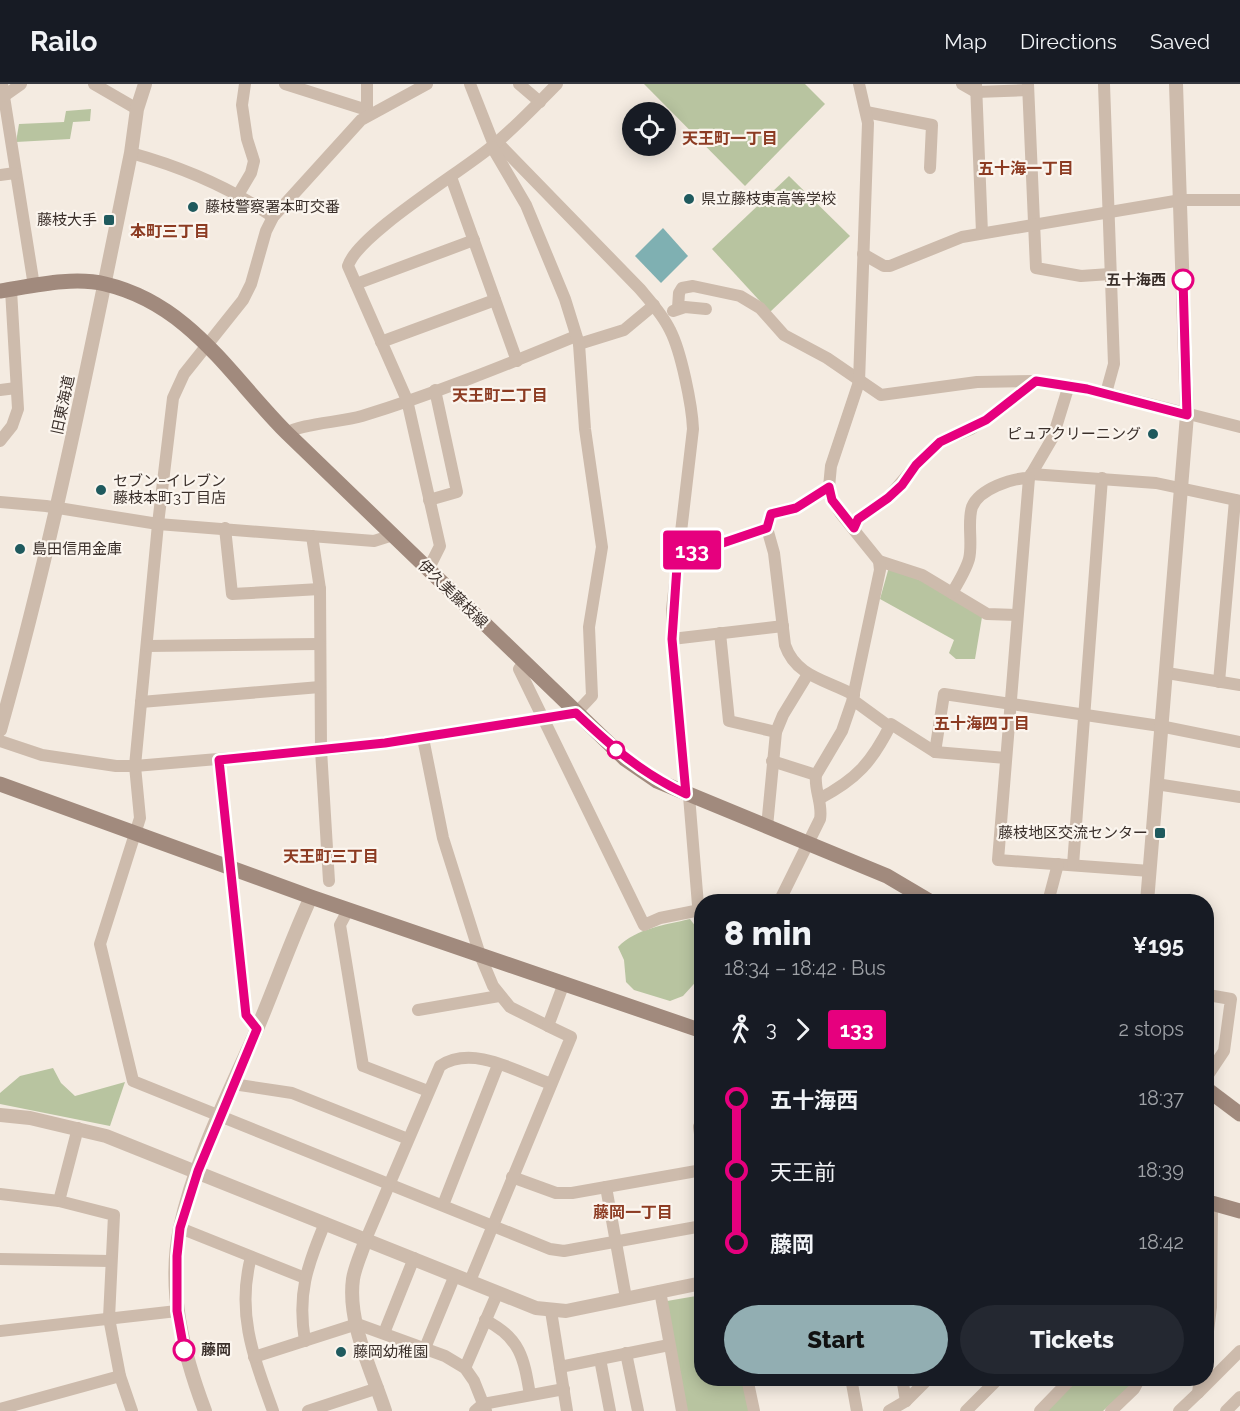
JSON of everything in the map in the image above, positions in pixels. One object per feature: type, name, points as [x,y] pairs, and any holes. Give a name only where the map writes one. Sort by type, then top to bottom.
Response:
[{"type":"main road","name":"伊久美藤枝線","points":[[6,290],[34,286],[104,284],[155,303],[174,314],[206,344],[253,399],[625,759],[657,781],[887,876],[917,894]]},
{"type":"main road","points":[[0,784],[311,897],[694,1028]]},
{"type":"main road","points":[[1214,1094],[1240,1114]]},
{"type":"main road","points":[[1214,1204],[1240,1211]]},
{"type":"street","points":[[21,84],[3,90],[34,286]]},
{"type":"street","points":[[94,84],[137,109]]},
{"type":"street","name":"旧東海道","points":[[0,730],[35,606],[58,509],[131,153],[137,109],[144,84]]},
{"type":"street","points":[[238,195],[251,173],[254,161],[247,140],[242,105],[244,84]]},
{"type":"street","points":[[285,84],[367,113]]},
{"type":"street","points":[[367,84],[367,113]]},
{"type":"street","points":[[427,84],[367,113],[273,217],[266,231],[251,284],[243,300],[184,374],[173,398],[158,524],[135,765],[140,818],[100,944],[133,1081],[550,1249],[564,1251],[694,1227]]},
{"type":"street","points":[[0,741],[42,755],[116,766],[219,760],[423,738],[542,719],[576,713],[592,696],[589,627],[602,547],[585,429],[578,340],[565,299],[526,205],[494,145],[470,84]]},
{"type":"street","points":[[519,84],[540,102]]},
{"type":"street","points":[[428,570],[440,546],[407,400],[348,266],[358,248],[494,145],[558,84]]},
{"type":"street","points":[[783,894],[820,819],[822,810],[816,775],[842,731],[853,698],[880,570],[879,561],[832,500],[829,487],[831,466],[859,382],[867,112],[859,84]]},
{"type":"street","points":[[962,84],[976,88],[1028,87],[1036,268],[1082,276],[1110,274]]},
{"type":"street","points":[[1104,84],[1114,364],[1106,393]]},
{"type":"street","points":[[1148,894],[1160,726],[1167,673],[1183,488],[1187,415],[1176,84]]},
{"type":"street","points":[[976,88],[982,233]]},
{"type":"street","points":[[867,112],[932,125],[930,168]]},
{"type":"street","points":[[494,145],[658,310],[672,333],[693,415],[678,552],[672,639],[699,894]]},
{"type":"street","points":[[131,153],[178,166],[238,195],[273,217]]},
{"type":"street","points":[[0,175],[15,173]]},
{"type":"street","points":[[451,177],[517,361]]},
{"type":"street","points":[[863,254],[884,266],[890,266],[947,241],[982,233],[1180,200],[1240,201]]},
{"type":"street","points":[[356,284],[474,240]]},
{"type":"street","points":[[678,308],[679,293],[682,288],[693,286],[740,296],[760,308],[784,335],[827,358],[881,395],[977,381],[1036,381],[1106,393],[1240,427]]},
{"type":"street","points":[[0,441],[12,426],[18,409],[6,290]]},
{"type":"street","points":[[381,342],[495,300]]},
{"type":"street","points":[[288,433],[296,426],[337,423],[578,340],[624,330],[658,310],[695,306],[706,309]]},
{"type":"street","points":[[854,528],[858,519],[902,485],[916,465],[940,442],[971,429],[1000,410],[1036,381]]},
{"type":"street","points":[[1069,385],[1053,437],[1030,476],[998,860],[1150,870]]},
{"type":"street","points":[[0,390],[16,388]]},
{"type":"street","points":[[429,500],[458,492],[435,390]]},
{"type":"street","points":[[952,593],[969,559],[972,506],[999,485],[1016,478],[1030,476],[1102,478],[1183,488],[1238,500],[1219,682]]},
{"type":"street","points":[[1073,865],[1102,478]]},
{"type":"street","points":[[829,487],[796,508],[771,514],[767,528],[774,553],[789,657],[808,674],[853,698],[890,727]]},
{"type":"street","points":[[0,502],[158,524],[374,541],[393,535]]},
{"type":"street","points":[[225,528],[232,594],[320,588]]},
{"type":"street","points":[[678,552],[708,548],[767,528]]},
{"type":"street","points":[[312,536],[320,588],[321,750],[329,881]]},
{"type":"street","points":[[879,561],[922,574],[987,614],[1017,615]]},
{"type":"street","points":[[672,639],[783,626]]},
{"type":"street","points":[[720,633],[729,721],[776,732]]},
{"type":"street","points":[[147,646],[319,644]]},
{"type":"street","points":[[524,662],[519,669],[644,925],[660,918],[694,914]]},
{"type":"street","points":[[1167,673],[1240,685]]},
{"type":"street","points":[[767,827],[776,732],[783,715],[808,674]]},
{"type":"street","points":[[141,702],[320,687]]},
{"type":"street","points":[[935,752],[944,694],[1160,726],[1240,742]]},
{"type":"street","points":[[819,799],[842,787],[872,760],[891,724],[935,752],[1006,758]]},
{"type":"street","points":[[423,738],[443,838],[480,955],[499,996],[510,1007],[571,1037],[470,1281]]},
{"type":"street","points":[[219,760],[246,1015],[257,1029]]},
{"type":"street","points":[[772,761],[816,775]]},
{"type":"street","points":[[1156,784],[1240,797]]},
{"type":"street","points":[[1050,894],[1058,864]]},
{"type":"street","points":[[205,1411],[184,1350],[177,1311],[177,1256],[180,1228],[198,1171],[311,897]]},
{"type":"street","points":[[348,910],[340,926],[363,1066],[428,1091]]},
{"type":"street","points":[[548,1026],[564,983]]},
{"type":"street","points":[[418,1010],[499,996]]},
{"type":"street","points":[[1214,996],[1231,999],[1224,1051],[1214,1066]]},
{"type":"street","points":[[385,1411],[357,1324],[352,1297],[353,1280],[366,1239],[440,1066],[451,1059],[481,1057],[551,1084]]},
{"type":"street","points":[[443,1205],[498,1065]]},
{"type":"street","points":[[233,1084],[292,1093],[408,1138]]},
{"type":"street","points":[[0,1115],[30,1118],[106,1136],[325,1222],[497,1294],[551,1311],[566,1311],[694,1284]]},
{"type":"street","points":[[59,1201],[78,1128]]},
{"type":"street","points":[[512,1177],[556,1193],[572,1193],[694,1171]]},
{"type":"street","points":[[606,1186],[626,1298]]},
{"type":"street","points":[[0,1194],[59,1201],[114,1215],[109,1318],[120,1376],[132,1411]]},
{"type":"street","points":[[305,1341],[301,1316],[304,1278],[325,1222]]},
{"type":"street","points":[[180,1228],[304,1278]]},
{"type":"street","points":[[251,1257],[245,1308],[246,1330],[273,1411]]},
{"type":"street","points":[[384,1334],[414,1258]]},
{"type":"street","points":[[0,1259],[110,1261]]},
{"type":"street","points":[[425,1348],[455,1275]]},
{"type":"street","points":[[660,1291],[682,1411]]},
{"type":"street","points":[[465,1368],[497,1294]]},
{"type":"street","points":[[0,1331],[177,1311]]},
{"type":"street","points":[[551,1311],[567,1411]]},
{"type":"street","points":[[485,1320],[505,1332],[521,1352],[530,1395]]},
{"type":"street","points":[[254,1357],[357,1324],[425,1348],[465,1368],[482,1409],[530,1395],[564,1389]]},
{"type":"street","points":[[560,1367],[669,1345]]},
{"type":"street","points":[[1214,1376],[1240,1351]]},
{"type":"street","points":[[626,1353],[638,1411]]},
{"type":"street","points":[[600,1359],[610,1411]]},
{"type":"street","points":[[0,1409],[120,1376]]},
{"type":"street","points":[[749,1386],[754,1411]]},
{"type":"street","points":[[852,1386],[857,1411]]},
{"type":"street","points":[[903,1386],[906,1401]]},
{"type":"street","points":[[889,1411],[906,1401],[920,1386]]},
{"type":"street","points":[[966,1411],[991,1386]]},
{"type":"street","points":[[1040,1411],[1064,1386]]},
{"type":"street","points":[[1111,1411],[1136,1386]]},
{"type":"street","points":[[1198,1392],[1199,1386]]},
{"type":"street","points":[[1179,1411],[1204,1386]]},
{"type":"street","points":[[308,1411],[329,1408],[378,1388]]},
{"type":"street","points":[[1226,1411],[1240,1397]]},
{"type":"green space","points":[[644,84],[805,84],[825,104],[745,186],[676,116],[676,102],[662,102]]},
{"type":"green space","points":[[91,109],[90,121],[73,122],[70,139],[16,142],[19,124],[64,122],[66,111]]},
{"type":"green space","points":[[789,176],[850,236],[770,312],[712,249]]},
{"type":"green space","points":[[889,567],[931,585],[982,617],[975,659],[956,659],[949,653],[954,640],[880,599]]},
{"type":"green space","points":[[690,919],[694,924],[694,984],[683,996],[670,1001],[634,990],[626,982],[624,960],[618,947],[634,935],[661,925]]},
{"type":"green space","points":[[53,1068],[61,1083],[75,1096],[125,1082],[110,1126],[0,1104],[0,1093],[20,1076]]},
{"type":"green space","points":[[694,1296],[694,1386],[745,1386],[750,1411],[687,1411],[667,1301]]},
{"type":"green space","points":[[1070,1386],[1130,1386],[1103,1411],[1046,1411]]},
{"type":"water","points":[[663,228],[688,256],[661,283],[635,256]]},
{"type":"bus line","name":"133","points":[[184,1350],[177,1311],[177,1256],[180,1228],[198,1171],[257,1029],[246,1015],[219,760],[423,738],[576,713],[625,759],[657,781],[686,794],[672,639],[672,609],[678,552],[708,548],[767,528],[771,514],[796,508],[829,487],[832,500],[854,528],[858,519],[902,485],[916,465],[940,442],[986,420],[1036,381],[1106,393],[1187,415],[1183,280]]},
{"type":"place","name":"県立藤枝東高等学校","points":[[689,199]]},
{"type":"place","name":"藤枝警察署本町交番","points":[[193,207]]},
{"type":"place","name":"藤枝大手","points":[[109,220]]},
{"type":"place","name":"五十海西","points":[[1183,280]]},
{"type":"place","name":"ピュアクリーニング","points":[[1153,434]]},
{"type":"place","name":"セブン−イレブン 藤枝本町3丁目店","points":[[101,490]]},
{"type":"place","name":"島田信用金庫","points":[[20,549]]},
{"type":"place","name":"藤枝地区交流センター","points":[[1160,833]]},
{"type":"place","name":"藤岡","points":[[184,1350]]},
{"type":"place","name":"藤岡幼稚園","points":[[341,1352]]},
{"type":"district","name":"天王町一丁目","points":[[730,138]]},
{"type":"district","name":"五十海一丁目","points":[[1026,168]]},
{"type":"district","name":"本町三丁目","points":[[170,231]]},
{"type":"district","name":"天王町二丁目","points":[[500,395]]},
{"type":"district","name":"五十海四丁目","points":[[982,723]]},
{"type":"district","name":"天王町三丁目","points":[[331,856]]},
{"type":"district","name":"藤岡一丁目","points":[[633,1212]]}]
